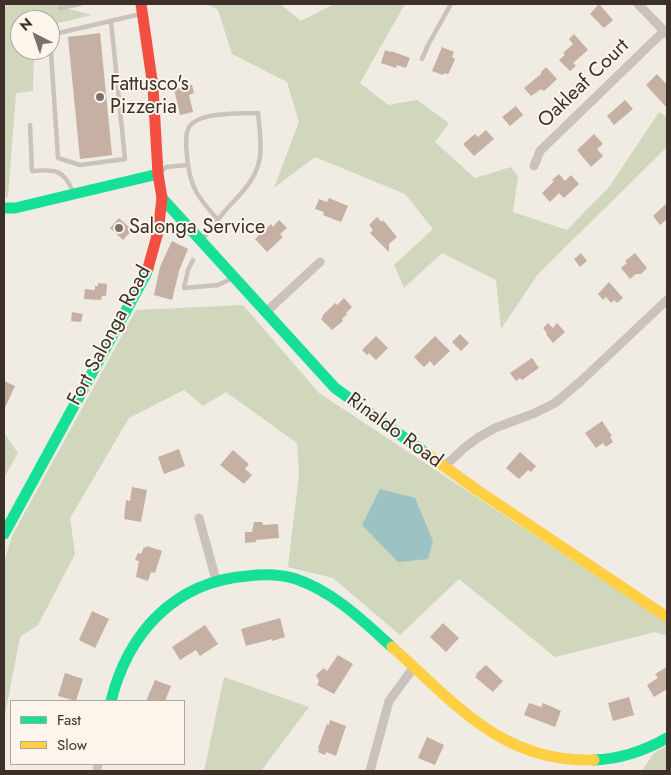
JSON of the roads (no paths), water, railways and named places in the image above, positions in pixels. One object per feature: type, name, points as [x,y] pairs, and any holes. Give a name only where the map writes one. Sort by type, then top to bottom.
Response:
[{"type":"street","points":[[638,4],[666,32]]},
{"type":"street","name":"Fort Salonga Road","points":[[4,534],[146,274],[158,232],[162,198],[158,174],[153,87],[141,9]]},
{"type":"street","name":"Oakleaf Court","points":[[534,166],[540,151],[666,32]]},
{"type":"street","points":[[4,208],[15,208],[158,174]]},
{"type":"street","name":"Rinaldo Road","points":[[162,198],[335,388],[382,424],[444,467],[667,617]]},
{"type":"street","points":[[266,312],[320,262]]},
{"type":"street","points":[[444,467],[479,437],[495,428],[535,413],[555,403],[667,300]]},
{"type":"street","points":[[199,518],[216,580]]},
{"type":"street","points":[[111,700],[121,666],[136,639],[154,618],[177,599],[216,580],[247,575],[293,578],[327,594],[349,608],[484,728],[513,745],[541,754],[570,760],[603,760],[630,755],[652,748],[667,738]]},
{"type":"street","points":[[370,771],[389,701],[414,667]]},
{"type":"lane","points":[[60,4],[60,8],[80,4]]},
{"type":"lane","points":[[422,59],[451,4]]},
{"type":"lane","points":[[60,34],[111,21],[141,9]]},
{"type":"lane","points":[[52,60],[58,158],[80,165],[125,158],[111,21]]},
{"type":"lane","points":[[201,241],[218,220],[225,210],[244,190],[259,164],[262,153],[258,113],[206,116],[196,120],[187,131],[188,165],[195,193],[218,220]]},
{"type":"lane","points":[[30,125],[32,171],[51,169],[68,179],[73,194]]},
{"type":"lane","points":[[158,174],[166,167],[188,165]]},
{"type":"lane","points":[[193,260],[188,270],[184,288],[218,285],[235,277]]},
{"type":"water","points":[[380,489],[415,498],[433,541],[428,559],[398,562],[362,525]]},
{"type":"place","name":"Fattusco's Pizzeria","points":[[100,97]]},
{"type":"place","name":"Salonga Service","points":[[119,228]]}]
